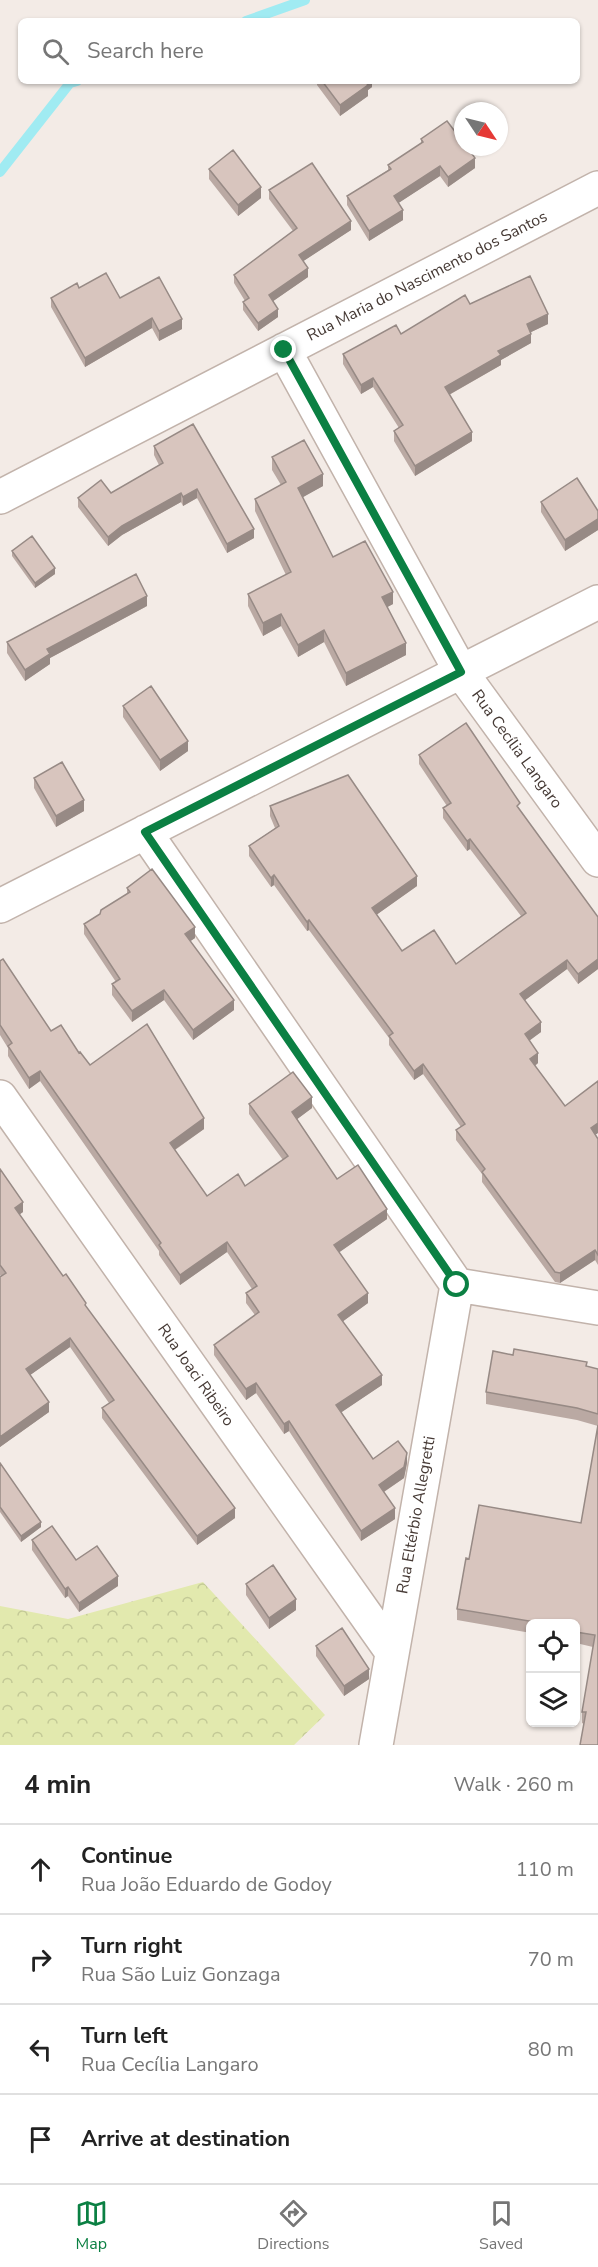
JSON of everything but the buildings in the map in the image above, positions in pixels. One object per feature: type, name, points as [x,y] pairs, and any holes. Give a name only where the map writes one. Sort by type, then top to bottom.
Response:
[{"type":"street","name":"Rua Maria do Nascimento dos Santos","points":[[0,497],[598,188]]},
{"type":"street","name":"Rua Cecília Langaro","points":[[284,350],[461,672],[598,861]]},
{"type":"street","points":[[0,906],[598,602]]},
{"type":"street","points":[[145,832],[457,1285],[598,1308]]},
{"type":"street","name":"Rua Joaci Ribeiro","points":[[0,1097],[392,1652]]},
{"type":"street","name":"Rua Eltérbio Allegretti","points":[[376,1745],[457,1285]]},
{"type":"green space","points":[[203,1582],[325,1715],[294,1745],[0,1745],[0,1606],[68,1619]]},
{"type":"waterway","points":[[254,18],[305,0]]},
{"type":"waterway","points":[[0,172],[69,84]]},
{"type":"route","points":[[284,350],[461,672],[145,832],[457,1285]]}]
